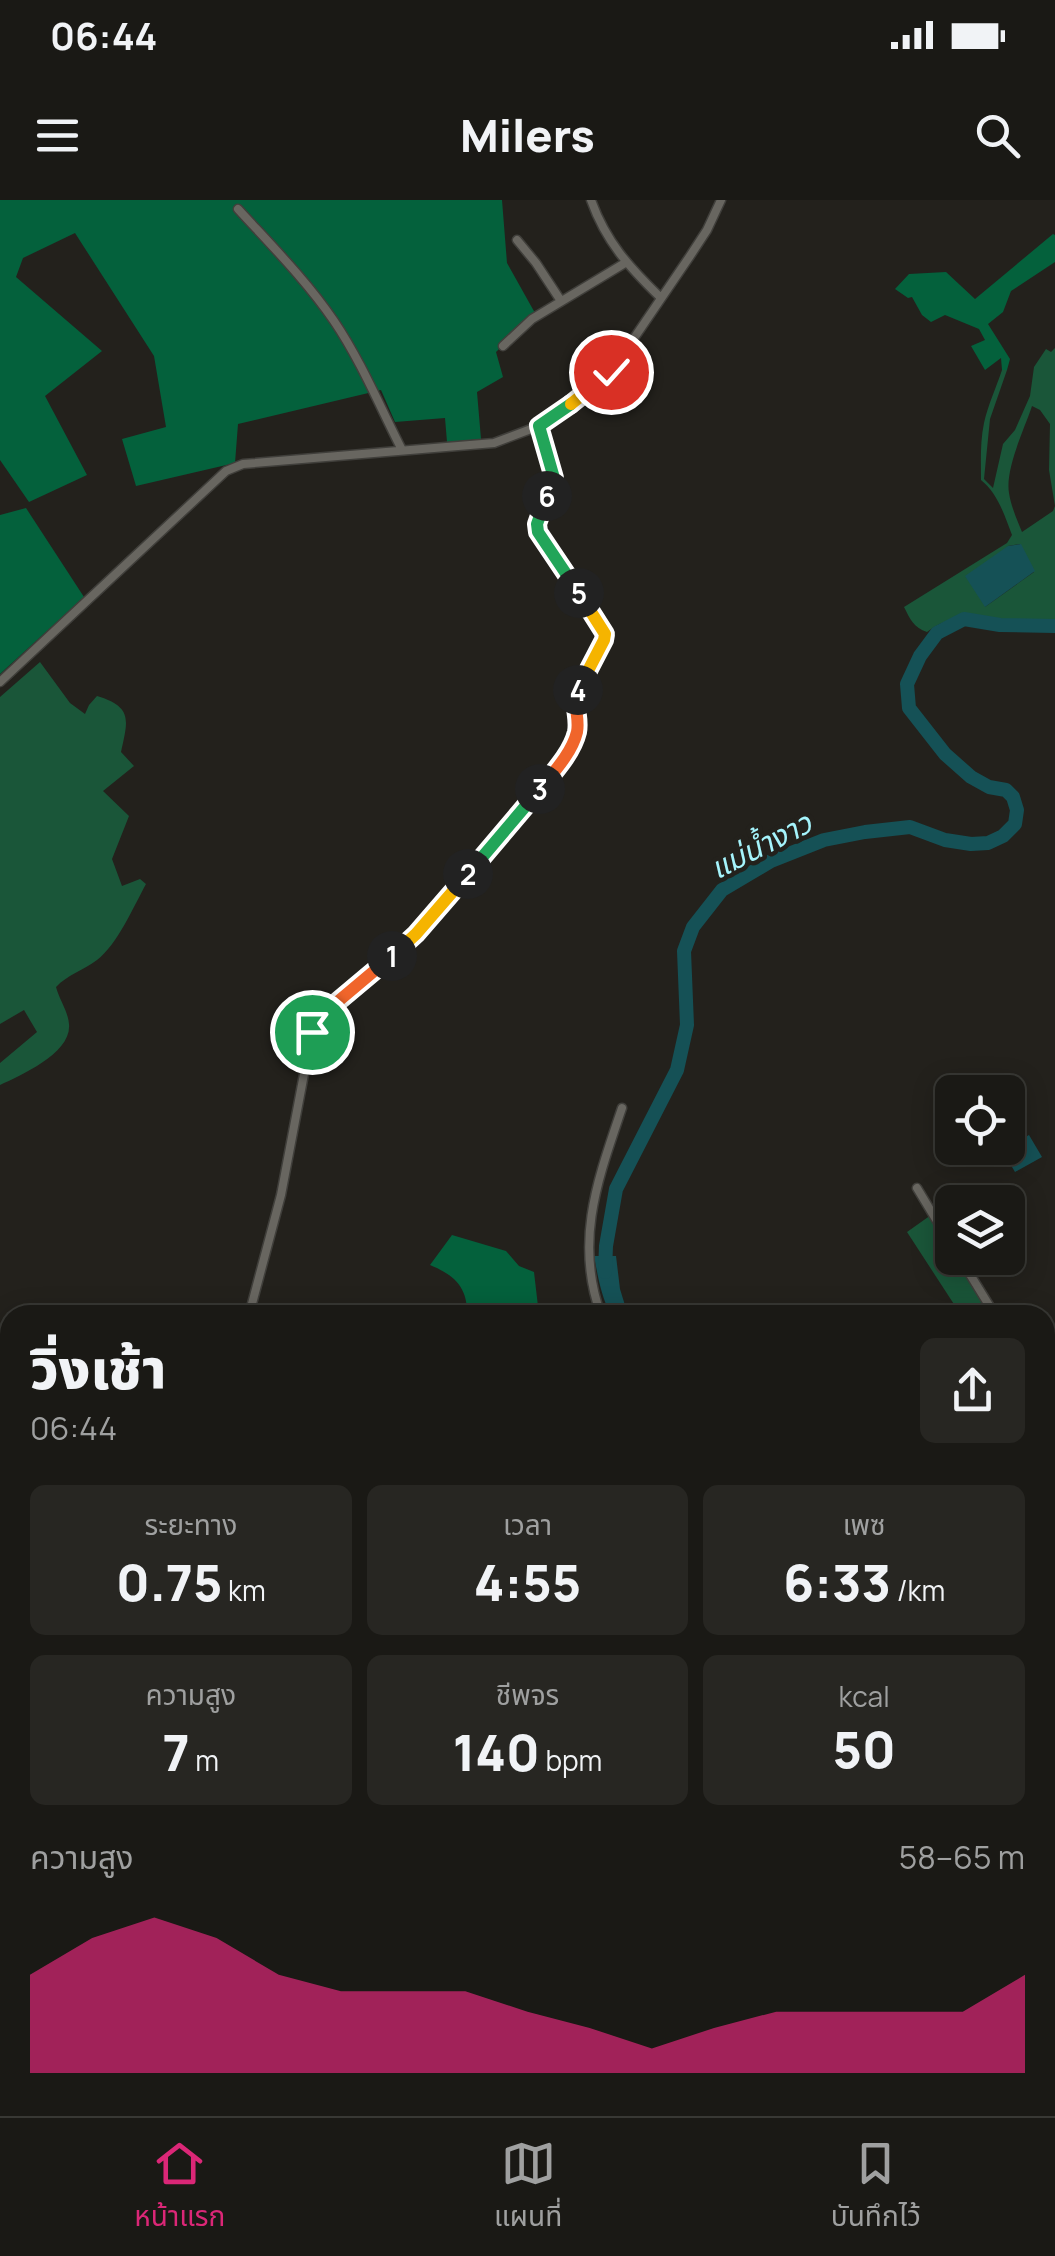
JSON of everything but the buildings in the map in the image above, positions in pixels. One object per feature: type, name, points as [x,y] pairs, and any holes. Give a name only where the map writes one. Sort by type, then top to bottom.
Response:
[{"type":"street","points":[[590,200],[599,222],[626,263],[661,298]]},
{"type":"street","points":[[0,682],[226,471],[243,464],[494,443],[539,426],[611,372],[707,230],[722,200]]},
{"type":"street","points":[[238,209],[333,320],[402,450]]},
{"type":"street","points":[[517,240],[560,301]]},
{"type":"street","points":[[502,346],[526,323],[626,263]]},
{"type":"street","points":[[252,1305],[281,1195],[317,1019],[416,934],[556,770],[577,731],[576,693],[605,634],[538,532],[537,524],[554,478],[539,426]]},
{"type":"street","points":[[598,1305],[590,1282],[588,1235],[596,1185],[622,1108]]},
{"type":"street","points":[[916,1188],[935,1219]]},
{"type":"street","points":[[970,1275],[989,1305]]},
{"type":"green space","points":[[0,200],[502,200],[507,263],[535,313],[496,352],[503,377],[477,392],[481,439],[447,442],[445,418],[395,422],[381,390],[238,424],[235,463],[136,486],[122,439],[166,427],[154,356],[75,233],[23,258],[16,277],[102,351],[45,396],[87,475],[29,502],[0,460]]},
{"type":"green space","points":[[1053,234],[1055,262],[1011,291],[1003,312],[988,324],[1010,359],[1007,370],[1002,370],[1001,358],[985,370],[971,346],[985,340],[979,329],[945,315],[931,322],[912,297],[895,289],[909,274],[946,272],[975,299]]},
{"type":"green space","points":[[1055,348],[1055,506],[1055,621],[973,617],[951,620],[927,632],[913,622],[904,607],[1007,543],[1012,535],[996,498],[981,480],[984,423],[1002,370],[1007,370],[990,419],[984,479],[993,488],[1003,444],[1015,430],[1030,396],[1034,367],[1046,349],[1051,352]],"holes":[[[1032,406],[1050,424],[1053,511],[1022,532],[1010,498],[1012,461]],[[1020,544],[1034,572],[985,607],[1008,546]]]},
{"type":"green space","points":[[26,508],[84,597],[0,674],[0,515]]},
{"type":"green space","points":[[40,662],[70,703],[85,714],[97,696],[117,705],[125,716],[121,752],[134,766],[103,791],[129,816],[112,859],[122,886],[140,879],[146,884],[111,945],[92,964],[56,987],[69,1024],[62,1044],[44,1062],[0,1085],[0,1063],[37,1032],[24,1010],[0,1024],[0,697]]},
{"type":"green space","points":[[931,1215],[935,1222],[935,1275],[968,1275],[987,1305],[954,1305],[907,1232]]},
{"type":"green space","points":[[452,1235],[506,1251],[519,1266],[534,1272],[538,1305],[466,1305],[458,1283],[430,1265]]},
{"type":"water","points":[[1021,544],[1035,571],[985,607],[965,576],[1008,546]]},
{"type":"water","points":[[1029,1135],[1042,1157],[1015,1172],[1011,1165],[1025,1165],[1025,1137]]},
{"type":"water","points":[[594,1256],[616,1256],[625,1305],[607,1305]]},
{"type":"waterway","name":"แม่น้ำงาว","points":[[605,1272],[616,1189],[677,1070],[687,1025],[684,951],[693,927],[722,890],[771,861],[824,840],[910,827],[945,840],[971,844],[988,843],[1003,836],[1015,824],[1017,810],[1013,797],[1006,790],[989,787],[971,777],[945,754],[909,708],[907,684],[937,633],[964,619],[1000,625],[1055,626]]},
{"type":"route","points":[[312,1032],[317,1019],[416,934],[556,770],[572,744],[577,731],[576,693],[605,634],[538,532],[540,512],[554,478],[539,426],[611,372]]}]
